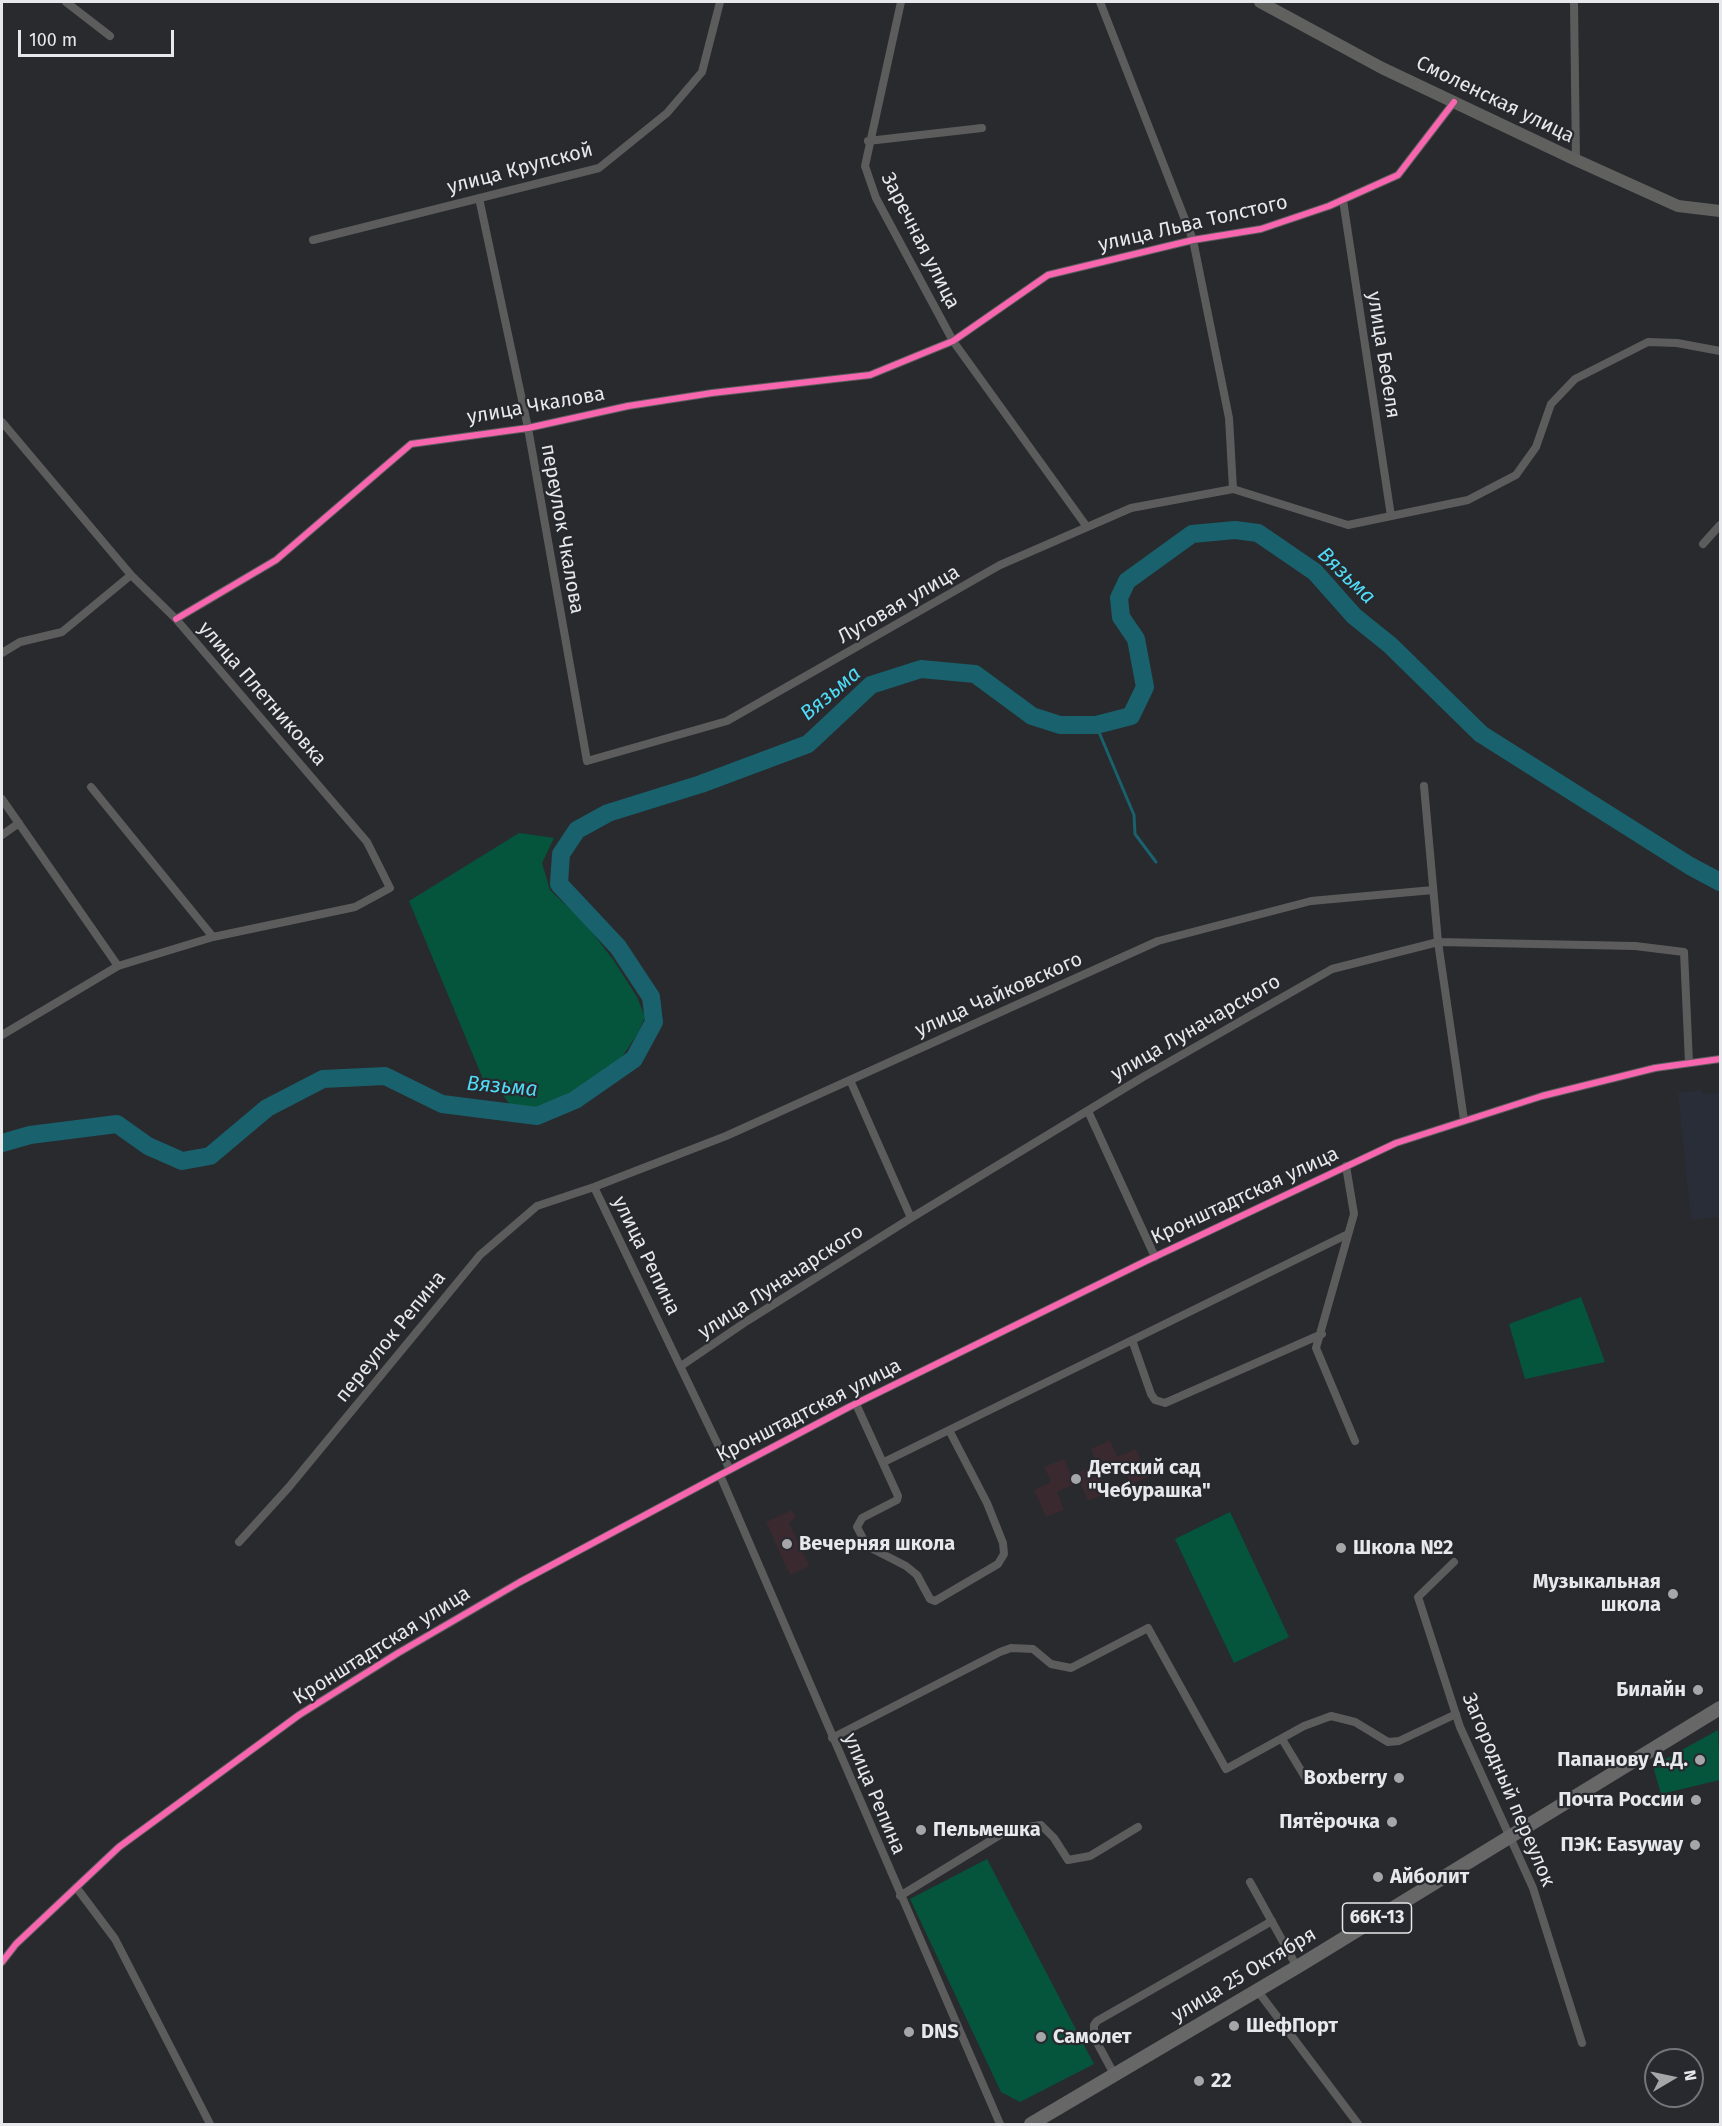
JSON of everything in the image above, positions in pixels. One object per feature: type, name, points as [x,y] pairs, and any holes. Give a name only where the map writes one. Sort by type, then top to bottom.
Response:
[{"type":"main road","name":"Смоленская улица","points":[[1260,2],[1383,68],[1575,160],[1678,206],[1720,211]]},
{"type":"main road","name":"улица 25 Октября","points":[[1031,2124],[1297,1967],[1720,1708]]},
{"type":"street","points":[[66,2],[110,36]]},
{"type":"street","name":"улица Крупской","points":[[313,240],[600,168],[667,113],[702,72],[720,2]]},
{"type":"street","name":"Заречная улица","points":[[901,2],[868,141],[865,166],[876,198],[953,341],[1087,527]]},
{"type":"street","name":"улица Льва Толстого","points":[[1100,2],[1193,240],[1228,418],[1233,489]]},
{"type":"street","points":[[1574,2],[1575,160]]},
{"type":"street","name":"улица Льва Толстого","points":[[953,341],[1048,275],[1193,240],[1261,229],[1343,200],[1398,175],[1454,102]]},
{"type":"street","points":[[868,141],[982,128]]},
{"type":"street","name":"переулок Чкалова","points":[[479,198],[528,428],[586,761]]},
{"type":"street","name":"улица Бебеля","points":[[1343,200],[1391,516]]},
{"type":"street","name":"улица Чкалова","points":[[176,620],[276,560],[411,444],[528,428],[639,404],[870,375],[953,341]]},
{"type":"street","points":[[1233,489],[1348,525],[1468,500],[1516,475],[1536,447],[1551,404],[1575,379],[1648,342],[1677,343],[1720,351]]},
{"type":"street","name":"улица Плетниковка","points":[[2,422],[131,575],[176,620],[367,842],[390,888],[355,907],[213,937]]},
{"type":"street","name":"Луговая улица","points":[[586,761],[727,721],[1000,565],[1131,508],[1233,489]]},
{"type":"street","points":[[1703,544],[1720,525]]},
{"type":"street","points":[[2,653],[20,642],[62,632],[131,575]]},
{"type":"street","points":[[1424,786],[1438,942],[1464,1120]]},
{"type":"street","points":[[2,1035],[118,966],[213,937],[91,787]]},
{"type":"street","points":[[2,799],[118,966]]},
{"type":"street","points":[[2,835],[19,824]]},
{"type":"street","name":"улица Чайковского","points":[[594,1187],[726,1136],[1158,941],[1311,901],[1433,890]]},
{"type":"street","name":"улица Луначарского","points":[[681,1366],[747,1321],[911,1218],[1088,1111],[1332,969],[1438,942],[1584,947],[1635,946],[1684,952],[1689,1063]]},
{"type":"street","name":"Кронштадтская улица","points":[[2,1962],[16,1944],[119,1847],[299,1716],[398,1653],[520,1582],[720,1475],[856,1404],[1155,1257],[1396,1143],[1542,1096],[1655,1068],[1720,1059]]},
{"type":"street","points":[[850,1080],[911,1218]]},
{"type":"street","points":[[1088,1111],[1155,1257]]},
{"type":"street","points":[[1346,1166],[1354,1214],[1322,1334],[1316,1348],[1355,1441]]},
{"type":"street","name":"улица Репина","points":[[594,1187],[730,1470]]},
{"type":"street","name":"переулок Репина","points":[[239,1542],[289,1487],[480,1255],[537,1206],[594,1187]]},
{"type":"street","points":[[884,1462],[1348,1234]]},
{"type":"street","points":[[1132,1340],[1151,1394],[1155,1400],[1165,1403],[1322,1334]]},
{"type":"street","points":[[856,1404],[898,1491],[897,1500],[862,1518],[857,1527],[867,1546],[906,1566],[916,1575],[930,1599],[939,1600],[998,1564],[1004,1554],[1003,1543],[987,1503],[950,1430]]},
{"type":"street","name":"улица Репина","points":[[720,1475],[1000,2124]]},
{"type":"street","name":"Загородный переулок","points":[[1454,1562],[1418,1598],[1456,1714],[1508,1837],[1533,1888],[1582,2043]]},
{"type":"street","points":[[832,1738],[1011,1648],[1033,1649],[1051,1664],[1071,1668],[1148,1628],[1226,1769],[1282,1738],[1331,1716],[1354,1722],[1382,1739],[1399,1741],[1456,1714]]},
{"type":"street","points":[[1282,1738],[1308,1782]]},
{"type":"street","points":[[900,1896],[1008,1830],[1041,1824],[1054,1838],[1068,1860],[1090,1856],[1138,1827]]},
{"type":"street","points":[[1250,1882],[1297,1967]]},
{"type":"street","points":[[76,1887],[115,1939],[210,2124]]},
{"type":"street","points":[[1114,2074],[1094,2037],[1094,2025],[1097,2021],[1272,1922]]},
{"type":"street","points":[[1257,1990],[1358,2124]]},
{"type":"shaded area","points":[[1702,1090],[1703,1094],[1720,1092],[1720,1217],[1691,1220],[1678,1093]]},
{"type":"shaded area","name":"Детский сад \"Чебурашка\"","points":[[1110,1440],[1117,1457],[1136,1449],[1148,1477],[1131,1484],[1122,1466],[1100,1475],[1107,1493],[1088,1501],[1080,1482],[1057,1492],[1064,1510],[1046,1517],[1034,1490],[1051,1482],[1044,1467],[1064,1459],[1071,1475],[1097,1464],[1091,1449]]},
{"type":"shaded area","name":"Вечерняя школа","points":[[792,1510],[796,1518],[789,1522],[809,1566],[790,1575],[766,1522]]},
{"type":"green space","points":[[519,833],[554,838],[542,863],[550,890],[585,923],[614,961],[637,997],[645,1017],[638,1033],[618,1063],[597,1081],[557,1102],[530,1110],[512,1108],[499,1089],[483,1079],[409,901]]},
{"type":"green space","points":[[1581,1297],[1605,1362],[1525,1379],[1509,1324]]},
{"type":"green space","points":[[1230,1512],[1289,1637],[1234,1663],[1175,1539]]},
{"type":"green space","points":[[1718,1730],[1720,1780],[1661,1794],[1653,1766]]},
{"type":"green space","points":[[987,1859],[1094,2064],[1020,2102],[1001,2092],[910,1899]]},
{"type":"waterway","name":"Вязьма","points":[[2,1143],[30,1135],[117,1124],[148,1146],[182,1161],[210,1156],[267,1108],[323,1079],[385,1076],[442,1104],[537,1116],[575,1100],[634,1059],[654,1022],[651,997],[618,947],[559,884],[561,854],[577,830],[608,813],[701,784],[808,744],[871,685],[921,669],[975,674],[1032,716],[1060,725],[1096,725],[1131,716],[1145,687],[1136,639],[1121,617],[1119,598],[1127,581],[1192,534],[1235,530],[1258,533],[1315,572],[1354,616],[1390,645],[1481,734],[1690,866],[1720,882]]},
{"type":"waterway","points":[[1096,725],[1134,815],[1135,834],[1156,862]]},
{"type":"cycle path","points":[[176,619],[276,560],[411,444],[528,428],[628,406],[712,393],[870,375],[953,341],[1048,275],[1193,240],[1261,229],[1329,206],[1398,175],[1454,102]]},
{"type":"cycle path","points":[[2,1962],[16,1944],[119,1847],[299,1715],[398,1653],[520,1582],[849,1407],[1148,1260],[1396,1143],[1542,1096],[1655,1068],[1720,1059]]},
{"type":"place","name":"Детский сад \"Чебурашка\"","points":[[1076,1479]]},
{"type":"place","name":"Вечерняя школа","points":[[787,1544]]},
{"type":"place","name":"Школа №2","points":[[1341,1548]]},
{"type":"place","name":"Музыкальная школа","points":[[1673,1594]]},
{"type":"place","name":"Билайн","points":[[1698,1690]]},
{"type":"place","name":"Папанову А.Д.","points":[[1700,1760]]},
{"type":"place","name":"Boxberry","points":[[1399,1778]]},
{"type":"place","name":"Почта России","points":[[1696,1800]]},
{"type":"place","name":"Пятёрочка","points":[[1392,1822]]},
{"type":"place","name":"Пельмешка","points":[[921,1830]]},
{"type":"place","name":"ПЭК: Easyway","points":[[1695,1845]]},
{"type":"place","name":"Айболит","points":[[1378,1877]]},
{"type":"place","name":"ШефПорт","points":[[1234,2026]]},
{"type":"place","name":"DNS","points":[[909,2032]]},
{"type":"place","name":"Самолет","points":[[1041,2037]]},
{"type":"place","name":"22","points":[[1199,2081]]}]
